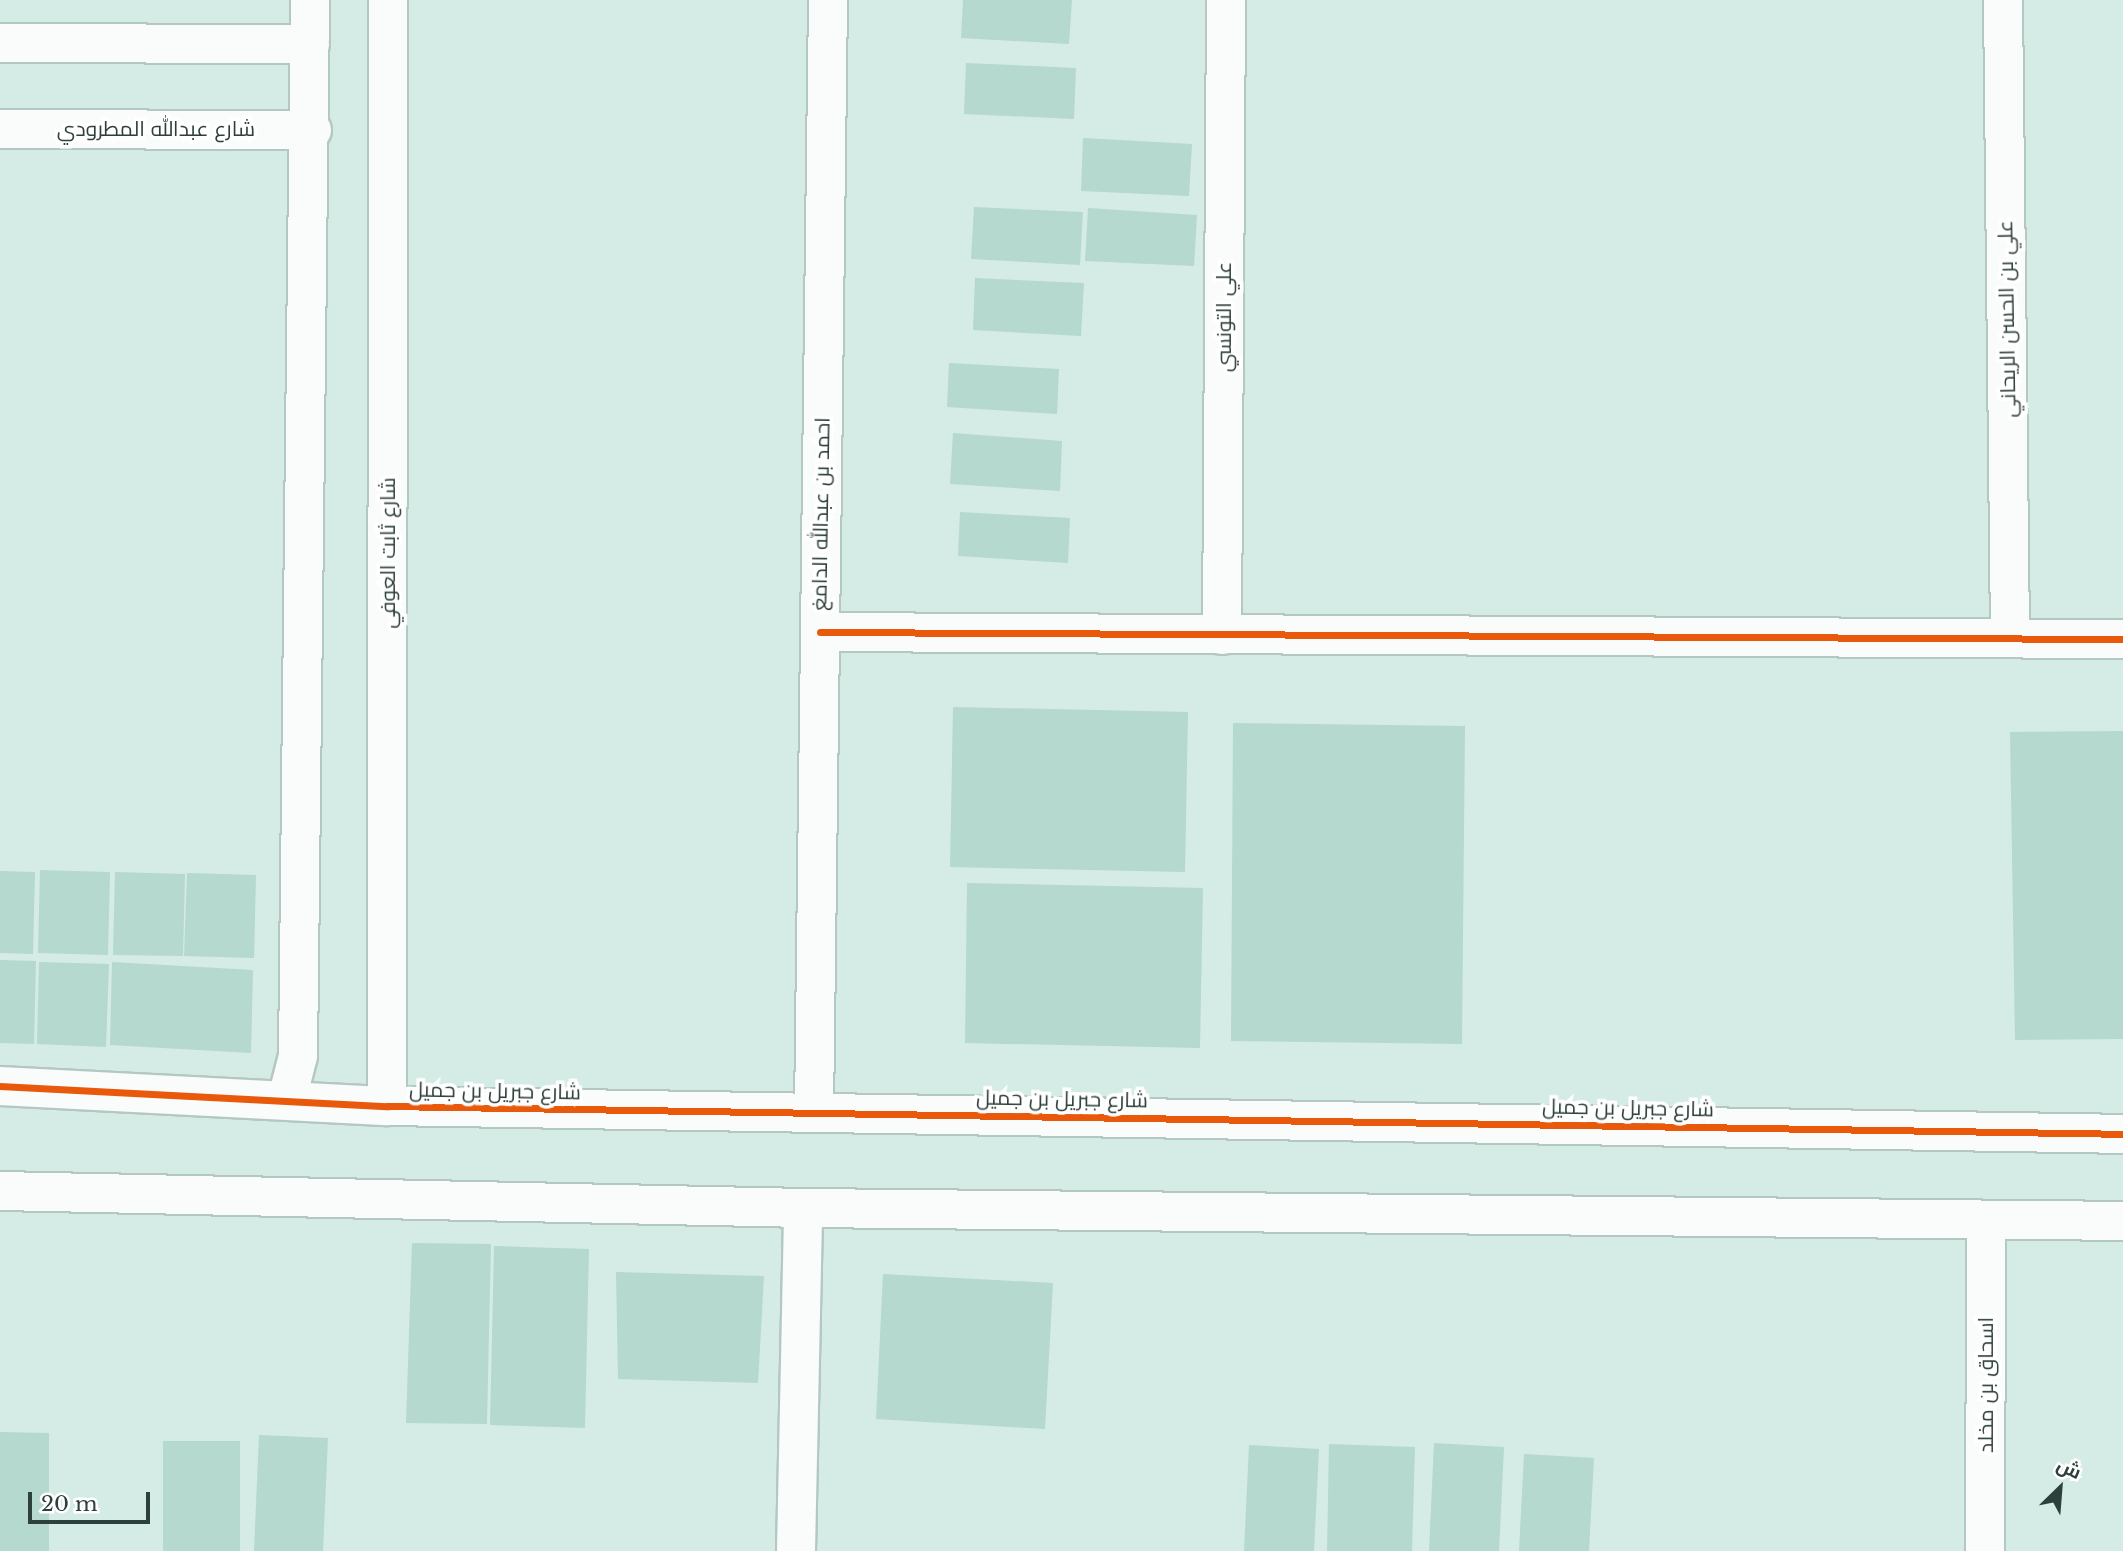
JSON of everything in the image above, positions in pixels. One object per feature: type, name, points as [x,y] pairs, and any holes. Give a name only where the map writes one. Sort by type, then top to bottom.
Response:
[{"type":"street","points":[[287,1099],[298,1056],[312,130],[310,0]]},
{"type":"street","name":"شارع ثابت العوفي","points":[[387,1106],[388,0]]},
{"type":"street","name":"احمد بن عبدالله الدامغ","points":[[814,1113],[828,0]]},
{"type":"street","name":"علي التونسي","points":[[1222,635],[1226,0]]},
{"type":"street","name":"علي بن الحسن الريحاني","points":[[2004,0],[2010,637]]},
{"type":"street","points":[[0,43],[310,44]]},
{"type":"street","name":"شارع عبدالله المطرودي","points":[[0,129],[312,130]]},
{"type":"street","points":[[820,632],[2123,639]]},
{"type":"street","points":[[298,1056],[328,1091],[367,1091],[387,1052]]},
{"type":"street","name":"شارع جبريل بن جميل","points":[[0,1086],[387,1106],[2123,1134]]},
{"type":"street","points":[[0,1191],[803,1208],[2123,1221]]},
{"type":"street","points":[[796,1551],[803,1208]]},
{"type":"street","name":"اسحاق بن مخلد","points":[[1985,1551],[1986,1220]]},
{"type":"building","points":[[963,0],[1072,0],[1069,44],[961,38]]},
{"type":"building","points":[[966,63],[1076,68],[1074,119],[964,114]]},
{"type":"building","points":[[1083,138],[1192,144],[1189,196],[1081,191]]},
{"type":"building","points":[[974,207],[1083,212],[1080,265],[971,259]]},
{"type":"building","points":[[1088,208],[1197,215],[1194,266],[1085,261]]},
{"type":"building","points":[[975,278],[1084,283],[1081,336],[973,330]]},
{"type":"building","points":[[949,363],[1059,369],[1057,414],[947,407]]},
{"type":"building","points":[[953,433],[1062,441],[1060,491],[950,484]]},
{"type":"building","points":[[960,512],[1070,518],[1068,563],[958,556]]},
{"type":"building","points":[[953,707],[1188,712],[1185,872],[950,867]]},
{"type":"building","points":[[1233,723],[1465,726],[1462,1044],[1231,1041]]},
{"type":"building","points":[[2123,731],[2123,1039],[2015,1040],[2010,732]]},
{"type":"building","points":[[40,870],[110,872],[108,955],[38,953]]},
{"type":"building","points":[[0,871],[35,872],[33,954],[0,953]]},
{"type":"building","points":[[115,872],[185,874],[183,956],[113,955]]},
{"type":"building","points":[[187,873],[256,875],[254,958],[184,956]]},
{"type":"building","points":[[967,883],[1203,888],[1200,1048],[965,1043]]},
{"type":"building","points":[[0,960],[36,961],[34,1044],[0,1043]]},
{"type":"building","points":[[39,962],[109,964],[106,1047],[37,1044]]},
{"type":"building","points":[[112,962],[253,970],[251,1053],[110,1045]]},
{"type":"building","points":[[412,1243],[491,1244],[487,1424],[406,1423]]},
{"type":"building","points":[[494,1246],[589,1249],[585,1428],[490,1425]]},
{"type":"building","points":[[616,1272],[764,1276],[758,1383],[618,1379]]},
{"type":"building","points":[[883,1274],[1053,1283],[1045,1429],[876,1419]]},
{"type":"building","points":[[0,1432],[49,1433],[49,1551],[0,1551]]},
{"type":"building","points":[[259,1435],[328,1438],[323,1551],[254,1551]]},
{"type":"building","points":[[163,1441],[240,1441],[240,1551],[163,1551]]},
{"type":"building","points":[[1434,1443],[1504,1447],[1499,1551],[1429,1551]]},
{"type":"building","points":[[1329,1444],[1415,1447],[1412,1551],[1327,1551]]},
{"type":"building","points":[[1249,1445],[1319,1449],[1314,1551],[1244,1551]]},
{"type":"building","points":[[1524,1454],[1594,1458],[1589,1551],[1519,1551]]},
{"type":"cycle path","points":[[820,632],[2123,639]]},
{"type":"cycle path","points":[[0,1086],[387,1106],[2123,1134]]}]
